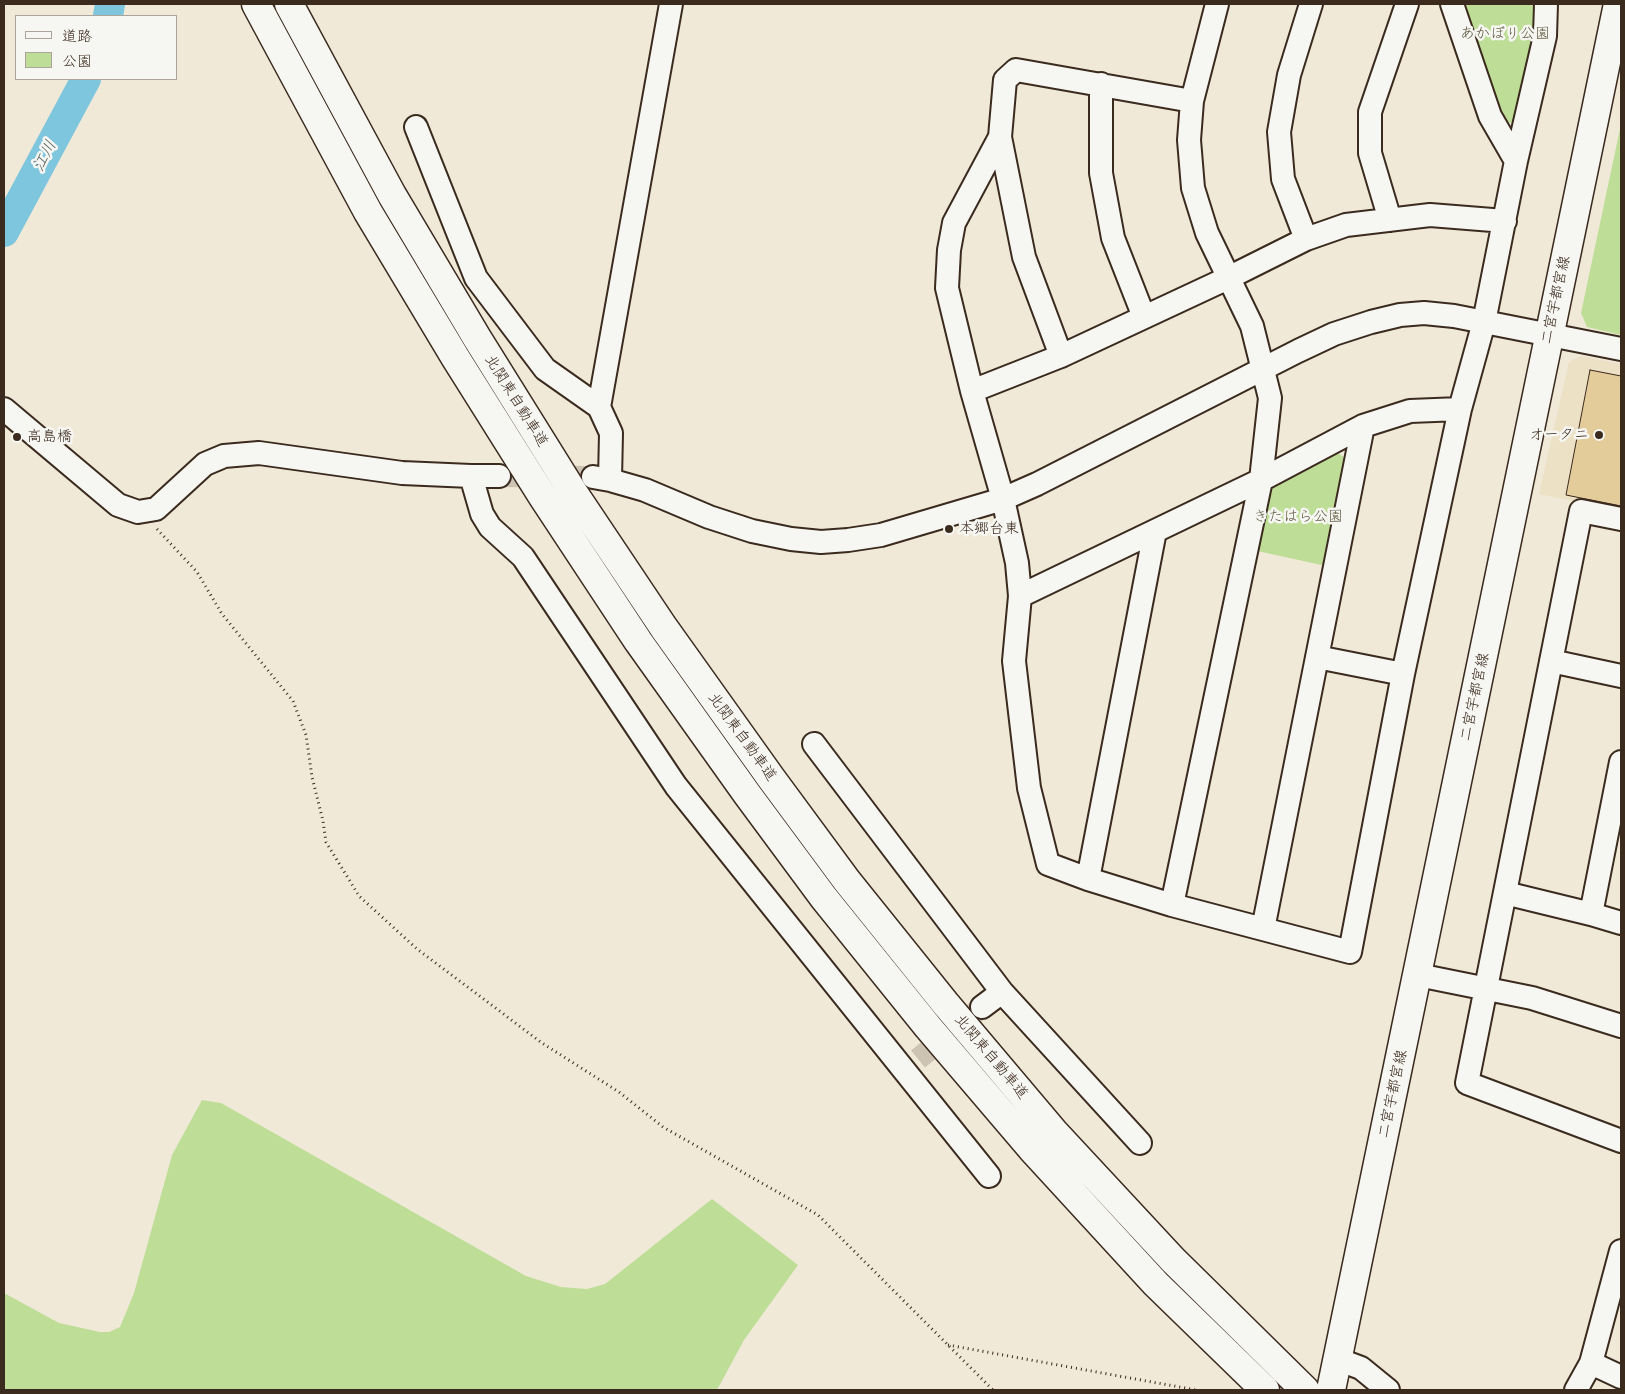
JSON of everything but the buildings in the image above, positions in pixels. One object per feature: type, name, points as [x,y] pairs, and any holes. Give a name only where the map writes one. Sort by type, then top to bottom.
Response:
[{"type":"main road","name":"北関東自動車道","points":[[256,4],[368,212],[455,357],[543,497],[638,641],[747,794],[842,921],[1032,1150],[1156,1284],[1266,1390]]},
{"type":"main road","name":"北関東自動車道","points":[[289,4],[392,196],[497,370],[573,492],[659,620],[771,778],[847,881],[944,1003],[1054,1132],[1173,1260],[1303,1389]]},
{"type":"main road","name":"二宮宇都宮線","points":[[1331,1390],[1618,4]]},
{"type":"street","points":[[599,407],[672,4]]},
{"type":"street","points":[[1172,905],[1261,480],[1270,398],[1252,326],[1207,234],[1193,188],[1189,140],[1192,101],[1217,4]]},
{"type":"street","points":[[1306,239],[1283,179],[1279,132],[1289,76],[1312,4]]},
{"type":"street","points":[[1390,220],[1370,153],[1370,112],[1407,4]]},
{"type":"street","points":[[1452,4],[1490,116],[1516,161]]},
{"type":"street","points":[[1000,137],[954,223],[949,250],[947,288],[972,391],[1003,499],[1017,563],[1020,596],[1014,661],[1032,797],[1048,864],[1088,879],[1172,905],[1350,952],[1403,674],[1460,409],[1484,322],[1516,161],[1545,36],[1546,4]]},
{"type":"street","points":[[1061,356],[1024,257],[1000,137],[1004,80],[1016,70],[1192,101]]},
{"type":"street","points":[[1101,84],[1101,172],[1113,238],[1144,317]]},
{"type":"street","points":[[416,127],[476,278],[545,369],[599,407],[611,433],[601,478],[645,490],[709,517],[752,531],[792,539],[821,542],[881,536],[1003,499],[1037,484],[1334,334],[1400,315],[1424,313],[1454,316],[1621,349]]},
{"type":"street","points":[[972,391],[1061,356],[1228,278],[1306,239],[1346,225],[1430,215],[1505,221]]},
{"type":"street","points":[[4,409],[118,505],[138,512],[156,509],[204,464],[224,456],[259,453],[402,473],[499,476]]},
{"type":"street","points":[[1020,596],[1261,480],[1364,426],[1410,411],[1460,409]]},
{"type":"street","points":[[1263,929],[1364,426]]},
{"type":"street","points":[[471,476],[482,514],[490,527],[523,557],[676,786],[910,1064],[989,1176]]},
{"type":"street","points":[[1621,519],[1581,511],[1467,1083],[1621,1141]]},
{"type":"street","points":[[1088,879],[1155,531]]},
{"type":"street","points":[[1317,657],[1403,674]]},
{"type":"street","points":[[1551,661],[1621,676]]},
{"type":"street","points":[[814,744],[1002,992],[1140,1143]]},
{"type":"street","points":[[1591,914],[1621,762]]},
{"type":"street","points":[[1505,893],[1621,923]]},
{"type":"street","points":[[1418,975],[1532,998],[1621,1026]]},
{"type":"street","points":[[982,1007],[1002,992]]},
{"type":"street","points":[[1576,1390],[1591,1363],[1621,1257]]},
{"type":"street","points":[[1337,1359],[1361,1368],[1388,1390]]},
{"type":"street","points":[[1591,1363],[1621,1377]]},
{"type":"path","points":[[138,512],[155,527],[197,572],[222,614],[292,701],[306,736],[312,777],[326,842],[358,896],[417,949],[542,1043],[619,1092],[663,1127],[818,1215],[993,1390]]},
{"type":"path","points":[[948,1345],[1196,1390]]},
{"type":"shaded area","points":[[1581,356],[1621,364],[1621,511],[1539,494],[1569,362]]},
{"type":"green space","name":"あかぼり公園","points":[[1462,4],[1540,4],[1517,122],[1503,123]]},
{"type":"green space","points":[[1621,124],[1621,335],[1587,327],[1581,313]]},
{"type":"green space","name":"きたはら公園","points":[[1335,451],[1348,460],[1326,566],[1253,550],[1271,482]]},
{"type":"green space","points":[[202,1100],[221,1103],[526,1276],[561,1287],[587,1289],[605,1284],[712,1199],[798,1265],[744,1340],[717,1390],[4,1390],[4,1293],[59,1323],[100,1332],[109,1332],[120,1327],[134,1293],[172,1155]]},
{"type":"waterway","name":"江川","points":[[108,15],[110,4]]},
{"type":"waterway","name":"江川","points":[[4,232],[85,80]]},
{"type":"tunnel","points":[[499,476],[593,477]]},
{"type":"tunnel","points":[[918,1059],[976,1012]]},
{"type":"place","name":"オータニ","points":[[1599,435]]},
{"type":"place","name":"高島橋","points":[[17,437]]},
{"type":"place","name":"本郷台東","points":[[949,529]]}]
